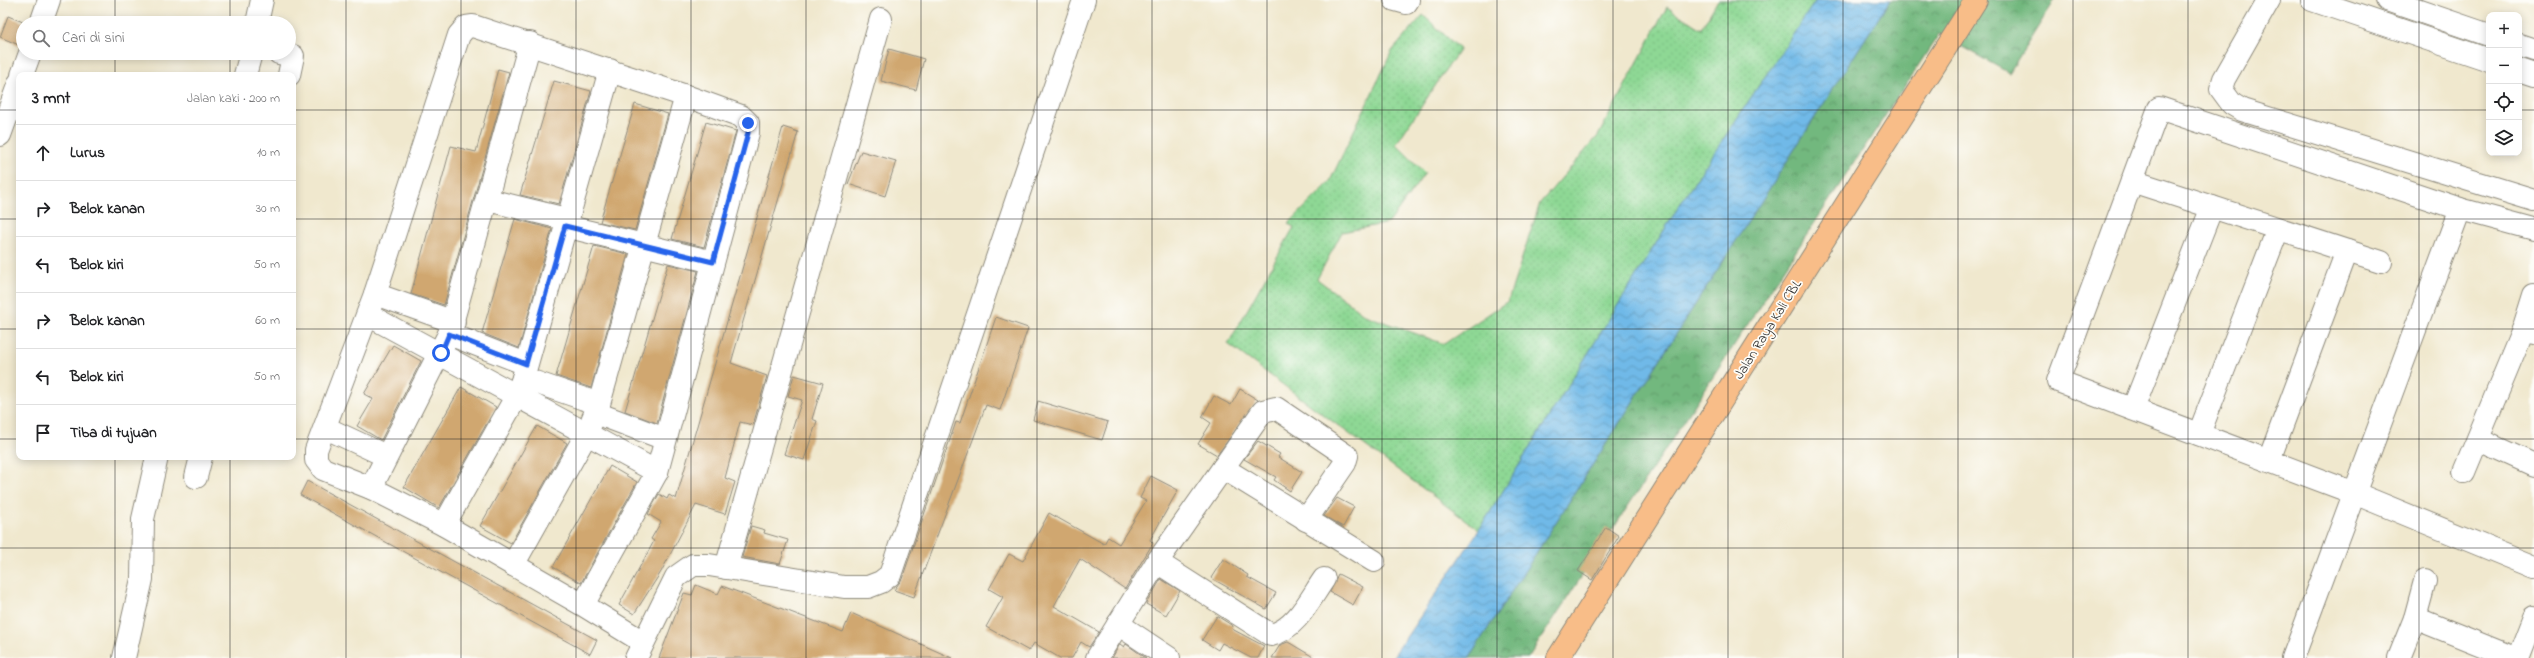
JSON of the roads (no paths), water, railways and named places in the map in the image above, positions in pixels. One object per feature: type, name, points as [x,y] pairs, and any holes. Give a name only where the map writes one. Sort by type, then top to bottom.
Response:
[{"type":"main road","name":"Jalan Raya Kali CBL","points":[[1558,658],[1976,0]]},
{"type":"street","points":[[43,16],[49,0]]},
{"type":"street","points":[[259,16],[262,0]]},
{"type":"street","points":[[583,605],[657,472],[748,133],[748,123],[741,116],[610,70],[530,43],[473,26],[466,27],[459,36],[368,315],[326,428],[316,450],[316,460],[323,469],[371,488],[444,525],[583,605],[639,650],[676,577],[693,565],[726,568],[844,587],[868,587],[881,582],[890,575],[1084,0]]},
{"type":"street","points":[[1395,0],[1406,3],[1408,0]]},
{"type":"street","points":[[2269,0],[2224,79],[2221,89],[2232,104],[2242,110],[2534,200]]},
{"type":"street","points":[[2312,0],[2486,59]]},
{"type":"street","points":[[2386,0],[2486,34]]},
{"type":"street","points":[[726,568],[881,19]]},
{"type":"street","points":[[371,488],[448,336],[488,200],[530,43]]},
{"type":"street","points":[[2522,46],[2534,50]]},
{"type":"street","points":[[23,72],[27,60]]},
{"type":"street","points":[[247,72],[249,60]]},
{"type":"street","points":[[290,72],[292,60]]},
{"type":"street","points":[[444,525],[522,380],[565,223],[610,70]]},
{"type":"street","points":[[2522,71],[2534,75]]},
{"type":"street","points":[[0,135],[16,91]]},
{"type":"street","points":[[513,565],[586,435],[598,408],[686,96]]},
{"type":"street","points":[[2534,229],[2460,210],[2159,108],[2058,381],[2354,493],[2534,567]]},
{"type":"street","points":[[2132,181],[2381,262]]},
{"type":"street","points":[[488,200],[644,245],[713,262]]},
{"type":"street","points":[[2133,409],[2212,207]]},
{"type":"street","points":[[2293,658],[2460,210]]},
{"type":"street","points":[[2200,434],[2278,229]]},
{"type":"street","points":[[2269,460],[2347,251]]},
{"type":"street","points":[[375,294],[522,380],[586,435],[657,472]]},
{"type":"street","points":[[2464,472],[2528,331],[2534,295]]},
{"type":"street","points":[[368,315],[448,336],[522,380],[598,408],[665,439]]},
{"type":"street","points":[[1098,658],[1157,562],[1263,411],[1276,408],[1347,456],[1345,463],[1306,520]]},
{"type":"street","points":[[326,428],[386,456]]},
{"type":"street","points":[[2479,440],[2534,465]]},
{"type":"street","points":[[124,658],[142,579],[143,518],[156,460]]},
{"type":"street","points":[[1223,468],[1374,561]]},
{"type":"street","points":[[1157,562],[1271,635],[1283,632],[1292,623],[1324,580]]},
{"type":"street","points":[[2399,658],[2415,618],[2425,581]]},
{"type":"street","points":[[2518,658],[2534,617]]},
{"type":"street","points":[[2415,618],[2481,652],[2514,658]]},
{"type":"street","points":[[1118,624],[1169,658]]},
{"type":"water","points":[[1816,0],[1890,0],[1469,658],[1392,658],[1479,530],[1684,198]]}]
